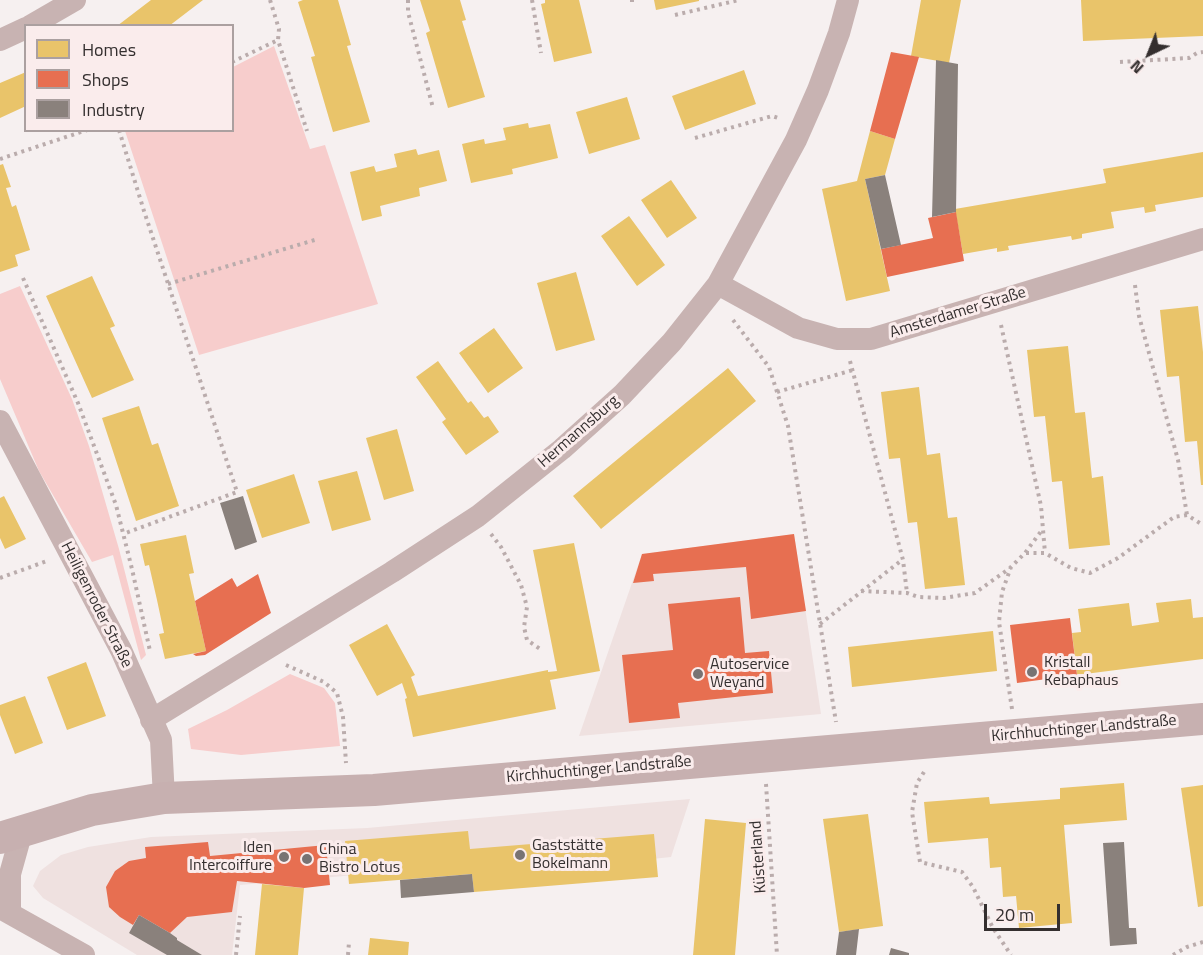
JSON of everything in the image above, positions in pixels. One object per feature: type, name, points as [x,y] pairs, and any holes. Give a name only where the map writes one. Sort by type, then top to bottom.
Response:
[{"type":"main road","name":"Kirchhuchtinger Landstraße","points":[[11,835],[92,810],[164,798],[348,791],[1203,719]]},
{"type":"street","points":[[33,24],[75,0]]},
{"type":"street","name":"Hermannsburg","points":[[151,720],[392,572],[478,516],[562,449],[622,394],[672,342],[715,288],[802,125],[839,33],[848,0]]},
{"type":"street","points":[[0,40],[24,29]]},
{"type":"street","name":"Amsterdamer Straße","points":[[715,288],[798,328],[837,339],[871,339],[1203,239]]},
{"type":"street","name":"Heiligenroder Straße","points":[[0,421],[121,650],[161,740],[164,798]]},
{"type":"street","points":[[11,835],[10,874],[5,909],[84,955]]},
{"type":"path","points":[[270,0],[279,29],[278,40],[308,130]]},
{"type":"path","points":[[408,0],[408,12],[433,108]]},
{"type":"path","points":[[532,0],[541,53]]},
{"type":"path","points":[[675,15],[739,0]]},
{"type":"path","points":[[234,61],[278,40]]},
{"type":"path","points":[[1120,62],[1189,58],[1203,52]]},
{"type":"path","points":[[695,138],[772,116],[802,125]]},
{"type":"path","points":[[0,159],[81,132]]},
{"type":"path","points":[[120,132],[237,492],[123,534]]},
{"type":"path","points":[[168,284],[318,239]]},
{"type":"path","points":[[1132,260],[1139,316],[1178,460],[1187,515]]},
{"type":"path","points":[[23,278],[78,403],[116,505],[151,655]]},
{"type":"path","points":[[715,288],[769,367],[788,426],[841,750]]},
{"type":"path","points":[[996,301],[1019,399],[1028,456],[1041,506],[1045,553]]},
{"type":"path","points":[[845,339],[903,560],[907,593]]},
{"type":"path","points":[[777,392],[853,370],[871,339]]},
{"type":"path","points":[[1025,553],[1045,553],[1071,568],[1090,573],[1118,558],[1174,517],[1187,515],[1203,525]]},
{"type":"path","points":[[478,516],[501,547],[520,585],[527,607],[524,627],[527,640],[540,649]]},
{"type":"path","points":[[861,591],[907,593],[918,597],[944,598],[975,593],[1011,567],[1043,530]]},
{"type":"path","points":[[0,578],[69,553]]},
{"type":"path","points":[[820,624],[903,560]]},
{"type":"path","points":[[1011,567],[1002,592],[999,622],[1016,735]]},
{"type":"path","points":[[260,654],[324,682],[337,693],[343,717],[348,791]]},
{"type":"path","points":[[942,741],[917,783],[912,812],[920,862],[962,872],[973,887],[993,928],[1011,955]]},
{"type":"path","name":"Küsterland","points":[[764,757],[777,955]]},
{"type":"path","points":[[236,955],[240,916]]},
{"type":"path","points":[[348,955],[349,942]]},
{"type":"path","points":[[1173,955],[1203,942]]},
{"type":"shaded area","points":[[274,46],[310,149],[325,145],[378,304],[199,355],[125,132],[234,132],[234,66]]},
{"type":"shaded area","points":[[20,286],[72,399],[89,446],[119,549],[146,655],[141,660],[113,555],[92,562],[39,471],[0,379],[0,294]]},
{"type":"shaded area","points":[[794,534],[821,714],[579,736],[642,554]]},
{"type":"shaded area","points":[[290,674],[324,688],[335,703],[340,746],[241,755],[191,749],[188,729]]},
{"type":"shaded area","points":[[690,799],[671,857],[482,877],[471,865],[240,885],[232,955],[137,955],[43,898],[33,886],[40,871],[61,855],[88,847],[151,837],[367,828]]},
{"type":"building: Homes","points":[[151,0],[203,0],[172,24],[120,24]]},
{"type":"building: Homes","points":[[338,0],[351,45],[347,46],[370,122],[333,132],[311,57],[315,56],[298,2]]},
{"type":"building: Homes","points":[[420,0],[460,0],[466,20],[462,21],[485,97],[448,108],[426,33],[430,31]]},
{"type":"building: Homes","points":[[545,0],[579,0],[592,53],[554,62],[541,4],[545,3]]},
{"type":"building: Homes","points":[[654,0],[699,0],[699,1],[656,10]]},
{"type":"building: Homes","points":[[921,0],[961,0],[949,63],[911,56]]},
{"type":"building: Homes","points":[[1081,0],[1203,0],[1203,36],[1083,41]]},
{"type":"building: Homes","points":[[744,70],[756,104],[685,130],[672,96]]},
{"type":"building: Homes","points":[[24,73],[24,107],[0,118],[0,83]]},
{"type":"building: Homes","points":[[627,97],[640,139],[589,154],[576,112]]},
{"type":"building: Homes","points":[[528,123],[529,128],[550,124],[558,158],[512,169],[513,174],[471,183],[462,144],[484,139],[485,144],[506,140],[503,128]]},
{"type":"building: Homes","points":[[870,131],[895,139],[885,175],[865,179],[890,291],[846,301],[822,189],[857,181]]},
{"type":"building: Homes","points":[[416,149],[418,155],[439,150],[447,181],[419,188],[420,196],[380,206],[382,216],[362,221],[350,172],[374,166],[376,172],[397,167],[394,154]]},
{"type":"building: Homes","points":[[1203,152],[1203,197],[1155,205],[1156,211],[1145,213],[1144,207],[1111,212],[1114,228],[1082,234],[1082,238],[1072,240],[1071,236],[1008,246],[1009,250],[997,252],[997,248],[963,254],[955,209],[1106,183],[1103,169]]},
{"type":"building: Homes","points":[[3,164],[11,187],[6,188],[12,207],[16,205],[30,250],[15,255],[18,266],[0,272],[0,165]]},
{"type":"building: Homes","points":[[671,180],[697,218],[667,238],[641,200]]},
{"type":"building: Homes","points":[[629,216],[665,265],[637,286],[601,236]]},
{"type":"building: Homes","points":[[576,272],[595,340],[556,351],[537,283]]},
{"type":"building: Homes","points":[[92,276],[115,326],[110,328],[134,380],[92,398],[46,296]]},
{"type":"building: Homes","points":[[1198,306],[1203,352],[1203,485],[1201,485],[1197,441],[1185,442],[1179,376],[1167,377],[1160,310]]},
{"type":"building: Homes","points":[[494,328],[523,368],[488,393],[459,353]]},
{"type":"building: Homes","points":[[1068,346],[1075,413],[1085,412],[1092,478],[1103,476],[1110,545],[1069,549],[1062,481],[1052,482],[1045,416],[1034,417],[1027,350]]},
{"type":"building: Homes","points":[[438,361],[468,403],[471,401],[484,418],[488,416],[499,432],[466,455],[442,422],[446,419],[416,377]]},
{"type":"building: Homes","points":[[728,368],[756,401],[601,529],[573,496]]},
{"type":"building: Homes","points":[[919,387],[927,455],[940,453],[948,518],[957,517],[965,585],[925,589],[917,522],[908,523],[900,458],[889,459],[881,392]]},
{"type":"building: Homes","points":[[139,406],[152,445],[158,443],[179,506],[136,521],[102,418]]},
{"type":"building: Homes","points":[[397,429],[414,491],[384,500],[366,438]]},
{"type":"building: Homes","points":[[357,471],[371,520],[332,531],[318,481]]},
{"type":"building: Homes","points":[[294,474],[310,523],[262,538],[246,490]]},
{"type":"building: Homes","points":[[4,496],[26,539],[5,549],[0,538],[0,498]]},
{"type":"building: Homes","points":[[186,535],[194,573],[189,574],[206,651],[165,659],[159,634],[164,633],[157,600],[149,565],[145,566],[140,544]]},
{"type":"building: Homes","points":[[574,543],[600,671],[550,680],[556,709],[413,737],[405,699],[407,698],[402,683],[377,696],[349,645],[387,624],[415,675],[411,677],[418,696],[548,670],[548,672],[557,671],[533,550]]},
{"type":"building: Homes","points":[[1191,599],[1193,618],[1203,617],[1203,659],[1077,675],[1072,633],[1081,632],[1078,609],[1129,603],[1132,626],[1159,622],[1156,603]]},
{"type":"building: Homes","points":[[993,631],[997,671],[852,687],[848,647]]},
{"type":"building: Homes","points":[[86,662],[106,716],[67,730],[47,677]]},
{"type":"building: Homes","points":[[25,696],[43,743],[15,754],[0,715],[0,705]]},
{"type":"building: Homes","points":[[1124,783],[1127,820],[1064,825],[1072,923],[1019,928],[1016,896],[1003,897],[1001,867],[990,868],[988,838],[928,843],[924,802],[989,797],[990,804],[1060,799],[1060,788]]},
{"type":"building: Homes","points":[[1203,785],[1203,906],[1198,907],[1181,788]]},
{"type":"building: Homes","points":[[868,814],[883,926],[839,932],[823,819]]},
{"type":"building: Homes","points":[[705,819],[746,823],[735,955],[693,955]]},
{"type":"building: Homes","points":[[468,831],[470,849],[654,834],[658,877],[474,892],[472,874],[349,884],[345,841]]},
{"type":"building: Homes","points":[[262,884],[304,888],[298,955],[255,955]]},
{"type":"building: Homes","points":[[370,938],[409,942],[408,955],[368,955]]},
{"type":"building: Shops","points":[[891,52],[919,57],[895,139],[870,131]]},
{"type":"building: Shops","points":[[956,212],[964,261],[887,277],[881,249],[933,238],[928,218]]},
{"type":"building: Shops","points":[[794,534],[806,611],[751,619],[746,567],[653,574],[654,581],[633,583],[642,554]]},
{"type":"building: Shops","points":[[258,574],[271,613],[205,655],[193,654],[206,651],[195,601],[232,578],[237,587]]},
{"type":"building: Shops","name":"Autoservice Weyand","points":[[740,597],[745,653],[769,651],[773,693],[678,703],[680,718],[629,723],[622,655],[673,650],[668,604]]},
{"type":"building: Shops","points":[[1070,618],[1077,675],[1017,683],[1010,625]]},
{"type":"building: Shops","points":[[208,842],[210,856],[326,845],[330,885],[304,888],[237,881],[232,912],[187,917],[170,933],[139,915],[133,925],[109,907],[106,887],[115,871],[129,861],[146,858],[145,847]]},
{"type":"building: Industry","points":[[936,60],[958,64],[956,212],[932,217]]},
{"type":"building: Industry","points":[[885,175],[901,245],[881,249],[865,179]]},
{"type":"building: Industry","points":[[243,496],[257,542],[235,550],[220,503]]},
{"type":"building: Industry","points":[[1124,842],[1129,928],[1136,928],[1137,944],[1110,946],[1103,843]]},
{"type":"building: Industry","points":[[472,874],[474,892],[401,898],[400,880]]},
{"type":"building: Industry","points":[[139,915],[202,955],[167,955],[129,933]]},
{"type":"building: Industry","points":[[859,929],[856,955],[836,955],[839,932]]},
{"type":"building: Industry","points":[[891,948],[909,953],[909,955],[889,955]]},
{"type":"place","name":"Kristall Kebaphaus","points":[[1032,672]]},
{"type":"place","name":"Autoservice Weyand","points":[[698,674]]},
{"type":"place","name":"Gaststätte Bokelmann","points":[[520,855]]},
{"type":"place","name":"Iden Intercoiffure","points":[[284,857]]},
{"type":"place","name":"China Bistro Lotus","points":[[307,859]]}]
